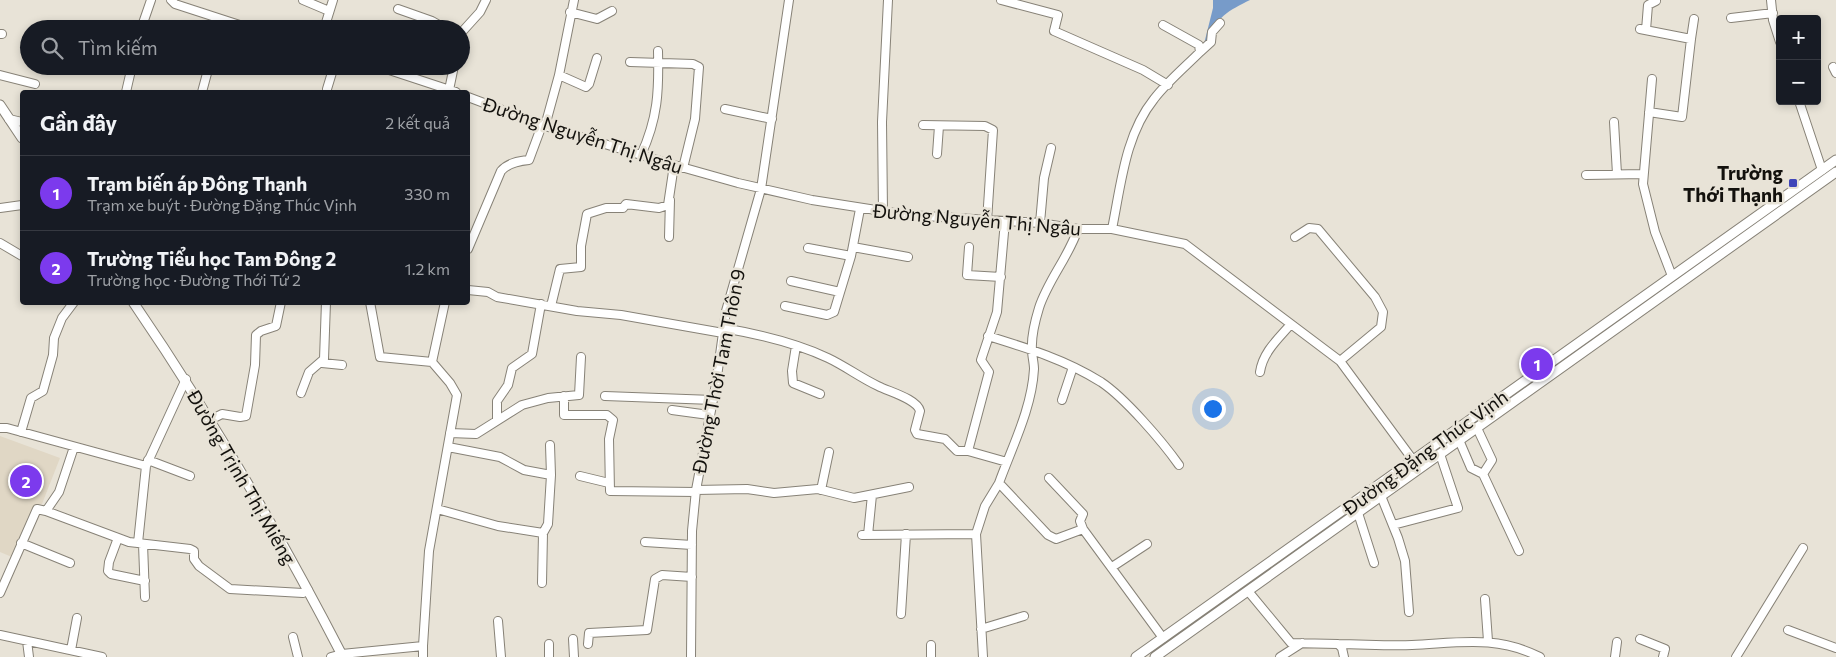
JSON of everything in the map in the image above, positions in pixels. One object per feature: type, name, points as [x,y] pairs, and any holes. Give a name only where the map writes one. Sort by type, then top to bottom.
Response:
[{"type":"main road","points":[[0,105],[20,135]]},
{"type":"main road","name":"Đường Đặng Thúc Vịnh","points":[[1136,657],[1836,160]]},
{"type":"main road","name":"Đường Đặng Thúc Vịnh","points":[[1155,657],[1836,172]]},
{"type":"main road","name":"Đường Trịnh Thị Miếng","points":[[136,305],[186,379],[308,590],[342,655]]},
{"type":"main road","points":[[1412,460],[1419,469]]},
{"type":"street","points":[[144,20],[151,0]]},
{"type":"street","points":[[171,0],[175,4],[212,20]]},
{"type":"street","points":[[303,0],[330,10]]},
{"type":"street","points":[[327,20],[334,0]]},
{"type":"street","points":[[470,23],[480,12],[486,0]]},
{"type":"street","points":[[470,244],[501,171],[505,166],[529,160],[544,125],[559,75],[570,12],[574,0]]},
{"type":"street","name":"Đường Thời Tam Thôn 9","points":[[691,657],[692,545],[696,491],[713,400],[723,331],[737,266],[761,189],[789,0]]},
{"type":"street","points":[[883,212],[882,122],[888,0]]},
{"type":"street","points":[[1001,0],[1058,15],[1054,31],[1143,70],[1168,85]]},
{"type":"street","points":[[1771,0],[1776,25]]},
{"type":"street","points":[[1656,1],[1648,5],[1643,30],[1691,39]]},
{"type":"street","points":[[398,9],[429,20]]},
{"type":"street","points":[[570,12],[597,19],[612,11]]},
{"type":"street","points":[[1731,18],[1773,13]]},
{"type":"street","points":[[1649,112],[1682,116],[1694,19]]},
{"type":"street","points":[[1112,229],[1134,132],[1155,97],[1211,42],[1212,32],[1220,23]]},
{"type":"street","points":[[1163,25],[1199,46],[1200,52]]},
{"type":"street","points":[[641,155],[652,132],[658,106],[658,51]]},
{"type":"street","points":[[559,75],[586,87],[589,84],[597,58]]},
{"type":"street","points":[[630,62],[693,64],[698,67],[695,118],[683,168]]},
{"type":"street","points":[[0,75],[35,84]]},
{"type":"street","points":[[126,90],[130,75]]},
{"type":"street","points":[[203,90],[207,75]]},
{"type":"street","points":[[327,89],[331,75]]},
{"type":"street","points":[[403,75],[445,90]]},
{"type":"street","points":[[448,90],[452,75]]},
{"type":"street","points":[[1652,80],[1643,174],[1645,199],[1672,276]]},
{"type":"street","name":"Đường Nguyễn Thị Ngâu","points":[[470,98],[544,125],[683,168],[761,189],[883,212],[959,220],[1040,223],[1078,229],[1112,229],[1185,244],[1340,361],[1412,460]]},
{"type":"street","points":[[1800,105],[1822,170]]},
{"type":"street","points":[[725,109],[772,119]]},
{"type":"street","points":[[10,119],[20,122]]},
{"type":"street","points":[[1614,122],[1617,174]]},
{"type":"street","points":[[923,124],[938,126],[985,126],[993,130],[987,220]]},
{"type":"street","points":[[937,154],[938,126]]},
{"type":"street","points":[[1040,223],[1044,178],[1051,148]]},
{"type":"street","points":[[669,236],[670,198],[674,165]]},
{"type":"street","points":[[1586,175],[1643,174]]},
{"type":"street","points":[[551,306],[560,269],[580,267],[580,246],[587,214],[606,208],[624,208],[626,204],[659,208],[668,205],[670,198]]},
{"type":"street","points":[[0,208],[20,206]]},
{"type":"street","points":[[785,306],[827,316],[834,312],[851,256],[860,209]]},
{"type":"street","points":[[968,451],[989,372],[981,360],[997,312],[1005,221]]},
{"type":"street","points":[[1295,237],[1309,228],[1318,229],[1375,297],[1383,312],[1381,327],[1340,361]]},
{"type":"street","points":[[983,657],[976,534],[986,506],[1000,483],[1023,420],[1034,368],[1032,350],[1039,309],[1047,287],[1074,242],[1078,229]]},
{"type":"street","points":[[0,243],[20,255]]},
{"type":"street","points":[[853,247],[908,258]]},
{"type":"street","points":[[969,247],[968,275],[1001,277]]},
{"type":"street","points":[[808,248],[851,256]]},
{"type":"street","points":[[791,281],[840,292]]},
{"type":"street","points":[[470,290],[488,292],[497,297],[551,306],[723,331],[796,346],[826,357],[873,384],[916,404],[920,412],[915,432],[941,437],[957,450],[968,451],[1007,462]]},
{"type":"street","points":[[497,419],[497,401],[508,384],[510,373],[514,366],[532,354],[542,304]]},
{"type":"street","points":[[21,432],[31,398],[43,391],[54,355],[54,338],[62,318],[72,305]]},
{"type":"street","points":[[210,420],[222,414],[246,416],[255,365],[256,335],[261,331],[276,326],[279,305]]},
{"type":"street","points":[[302,393],[308,372],[322,363],[324,359],[326,305]]},
{"type":"street","points":[[371,305],[380,357],[432,362]]},
{"type":"street","points":[[423,657],[422,646],[429,551],[456,395],[432,362],[444,305]]},
{"type":"street","points":[[1260,372],[1262,362],[1270,348],[1291,324]]},
{"type":"street","points":[[988,336],[1032,350],[1073,367],[1102,383],[1164,443],[1179,465]]},
{"type":"street","points":[[796,346],[792,371],[793,383],[820,394]]},
{"type":"street","points":[[450,433],[476,434],[522,405],[564,396],[579,395],[581,357]]},
{"type":"street","points":[[322,363],[342,365]]},
{"type":"street","points":[[1062,400],[1073,367]]},
{"type":"street","points":[[145,597],[141,543],[147,463],[186,379]]},
{"type":"street","points":[[564,396],[564,415],[607,415],[613,420],[609,439],[610,491],[747,489],[774,493],[821,490],[854,498],[909,488]]},
{"type":"street","points":[[605,396],[713,400]]},
{"type":"street","points":[[672,410],[709,415]]},
{"type":"street","points":[[0,428],[147,463],[190,476]]},
{"type":"street","points":[[1477,428],[1492,460],[1483,474]]},
{"type":"street","points":[[1459,440],[1471,468],[1483,474],[1519,551]]},
{"type":"street","points":[[542,583],[543,533],[548,524],[551,475],[550,445]]},
{"type":"street","points":[[46,511],[58,492],[74,447]]},
{"type":"street","points":[[448,447],[505,459],[524,470],[551,475]]},
{"type":"street","points":[[821,490],[830,452]]},
{"type":"street","points":[[1393,525],[1458,508],[1440,454]]},
{"type":"street","points":[[580,476],[609,483]]},
{"type":"street","points":[[1049,478],[1083,514],[1080,521],[1083,529],[1163,638]]},
{"type":"street","points":[[1000,483],[1048,535],[1056,539],[1083,529]]},
{"type":"street","points":[[872,495],[865,535],[976,534]]},
{"type":"street","points":[[1380,496],[1393,525],[1404,561],[1409,612]]},
{"type":"street","points":[[437,508],[498,526],[543,533]]},
{"type":"street","points":[[0,593],[37,509],[118,538],[190,549],[194,551],[194,559],[199,566],[230,589],[303,594],[308,590]]},
{"type":"street","points":[[1358,513],[1374,563]]},
{"type":"street","points":[[901,614],[906,534]]},
{"type":"street","points":[[118,538],[109,562],[108,571],[111,574],[145,582]]},
{"type":"street","points":[[645,542],[692,545]]},
{"type":"street","points":[[21,543],[70,563]]},
{"type":"street","points":[[1112,567],[1147,544]]},
{"type":"street","points":[[1736,657],[1803,548]]},
{"type":"street","points":[[0,570],[9,573]]},
{"type":"street","points":[[588,644],[589,633],[647,630],[655,579],[662,576],[692,577]]},
{"type":"street","points":[[1248,591],[1291,643],[1398,645],[1488,641],[1522,648],[1540,657]]},
{"type":"street","points":[[1485,599],[1488,641]]},
{"type":"street","points":[[981,630],[1024,616]]},
{"type":"street","points":[[71,650],[77,618]]},
{"type":"street","points":[[498,621],[501,657]]},
{"type":"street","points":[[1788,630],[1836,648]]},
{"type":"street","points":[[0,635],[102,657]]},
{"type":"street","points":[[293,637],[298,657]]},
{"type":"street","points":[[573,639],[574,657]]},
{"type":"street","points":[[1640,639],[1665,649],[1663,657]]},
{"type":"street","points":[[27,641],[29,657]]},
{"type":"street","points":[[1615,657],[1617,642]]},
{"type":"street","points":[[1280,657],[1302,643]]},
{"type":"street","points":[[549,644],[549,657]]},
{"type":"street","points":[[1338,644],[1342,648],[1344,657]]},
{"type":"street","points":[[931,645],[931,657]]},
{"type":"street","points":[[331,657],[422,646]]},
{"type":"shaded area","points":[[0,436],[60,458],[42,504],[34,506],[12,557],[0,552]]},
{"type":"water","points":[[1213,0],[1250,0],[1224,16],[1215,27],[1210,42],[1204,44],[1213,8]]},
{"type":"place","name":"Trường Thới Thạnh","points":[[1793,183]]},
{"type":"place","name":"Trạm biến áp Đông Thạnh","points":[[1537,364]]},
{"type":"place","name":"Trường Tiểu học Tam Đông 2","points":[[26,481]]}]
